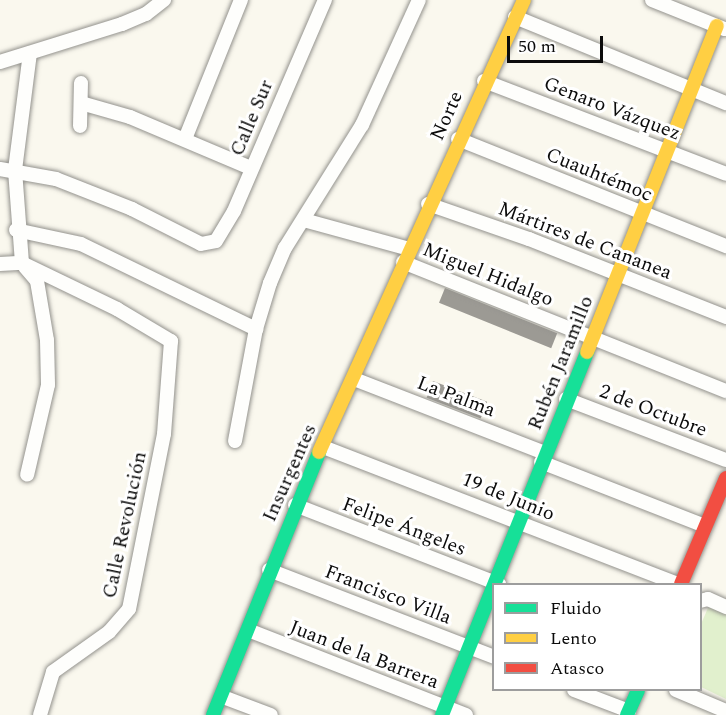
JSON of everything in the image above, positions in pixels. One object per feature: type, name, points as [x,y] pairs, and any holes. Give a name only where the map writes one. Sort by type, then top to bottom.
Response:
[{"type":"street","points":[[0,62],[122,24],[146,14],[164,0]]},
{"type":"street","points":[[185,139],[241,0]]},
{"type":"street","name":"Calle Sur","points":[[15,170],[74,185],[206,244],[216,241],[224,231],[325,0]]},
{"type":"street","points":[[235,441],[256,329],[285,248],[362,125],[419,0]]},
{"type":"street","name":"Norte","points":[[406,256],[484,81],[524,0]]},
{"type":"street","points":[[652,0],[722,28]]},
{"type":"street","points":[[514,17],[726,103]]},
{"type":"street","name":"Rubén Jaramillo","points":[[496,583],[517,522],[690,89],[722,28]]},
{"type":"street","points":[[27,476],[48,386],[47,340],[37,281],[21,263],[16,230],[15,170],[30,53]]},
{"type":"street","name":"Genaro Vázquez","points":[[484,81],[726,174]]},
{"type":"street","points":[[81,83],[81,126]]},
{"type":"street","points":[[81,103],[185,139],[251,168]]},
{"type":"street","name":"Cuauhtémoc","points":[[458,139],[726,246]]},
{"type":"street","points":[[0,169],[15,170]]},
{"type":"street","name":"Mártires de Cananea","points":[[428,204],[618,274],[726,317]]},
{"type":"street","name":"Miguel Hidalgo","points":[[304,220],[406,256],[726,391]]},
{"type":"street","points":[[16,230],[81,244],[256,329]]},
{"type":"street","name":"Insurgentes","points":[[213,715],[223,697],[295,505],[354,379],[406,256]]},
{"type":"street","points":[[0,264],[21,263]]},
{"type":"street","name":"Calle Revolución","points":[[21,263],[117,309],[171,341],[164,434],[129,609],[109,632],[53,672],[40,714]]},
{"type":"street","name":"La Palma","points":[[354,379],[705,526]]},
{"type":"street","name":"2 de Octubre","points":[[566,399],[726,460]]},
{"type":"street","name":"19 de Junio","points":[[323,447],[675,583]]},
{"type":"street","points":[[681,583],[726,478]]},
{"type":"street","name":"Felipe Ángeles","points":[[295,505],[496,583]]},
{"type":"street","name":"Francisco Villa","points":[[269,570],[492,656]]},
{"type":"street","name":"Rubén Jaramillo","points":[[443,711],[492,592]]},
{"type":"street","points":[[702,600],[708,599],[726,607]]},
{"type":"street","name":"Juan de la Barrera","points":[[248,630],[443,711],[466,715]]},
{"type":"street","points":[[576,691],[628,713],[638,691]]},
{"type":"street","points":[[678,691],[726,711]]},
{"type":"street","points":[[223,697],[271,715]]},
{"type":"green space","points":[[711,601],[726,608],[726,699],[702,687],[702,622]]},
{"type":"building","points":[[445,288],[557,333],[551,348],[439,303]]},
{"type":"building","points":[[433,381],[487,402],[481,419],[427,398]]},
{"type":"traffic: fast","points":[[495,583],[587,352]]},
{"type":"traffic: fast","points":[[213,715],[319,452]]},
{"type":"traffic: fast","points":[[442,715],[492,590]]},
{"type":"traffic: fast","points":[[627,715],[638,691]]},
{"type":"traffic: slow","points":[[319,452],[524,0]]},
{"type":"traffic: slow","points":[[587,352],[717,26]]},
{"type":"traffic: jam","points":[[681,583],[726,478]]}]
